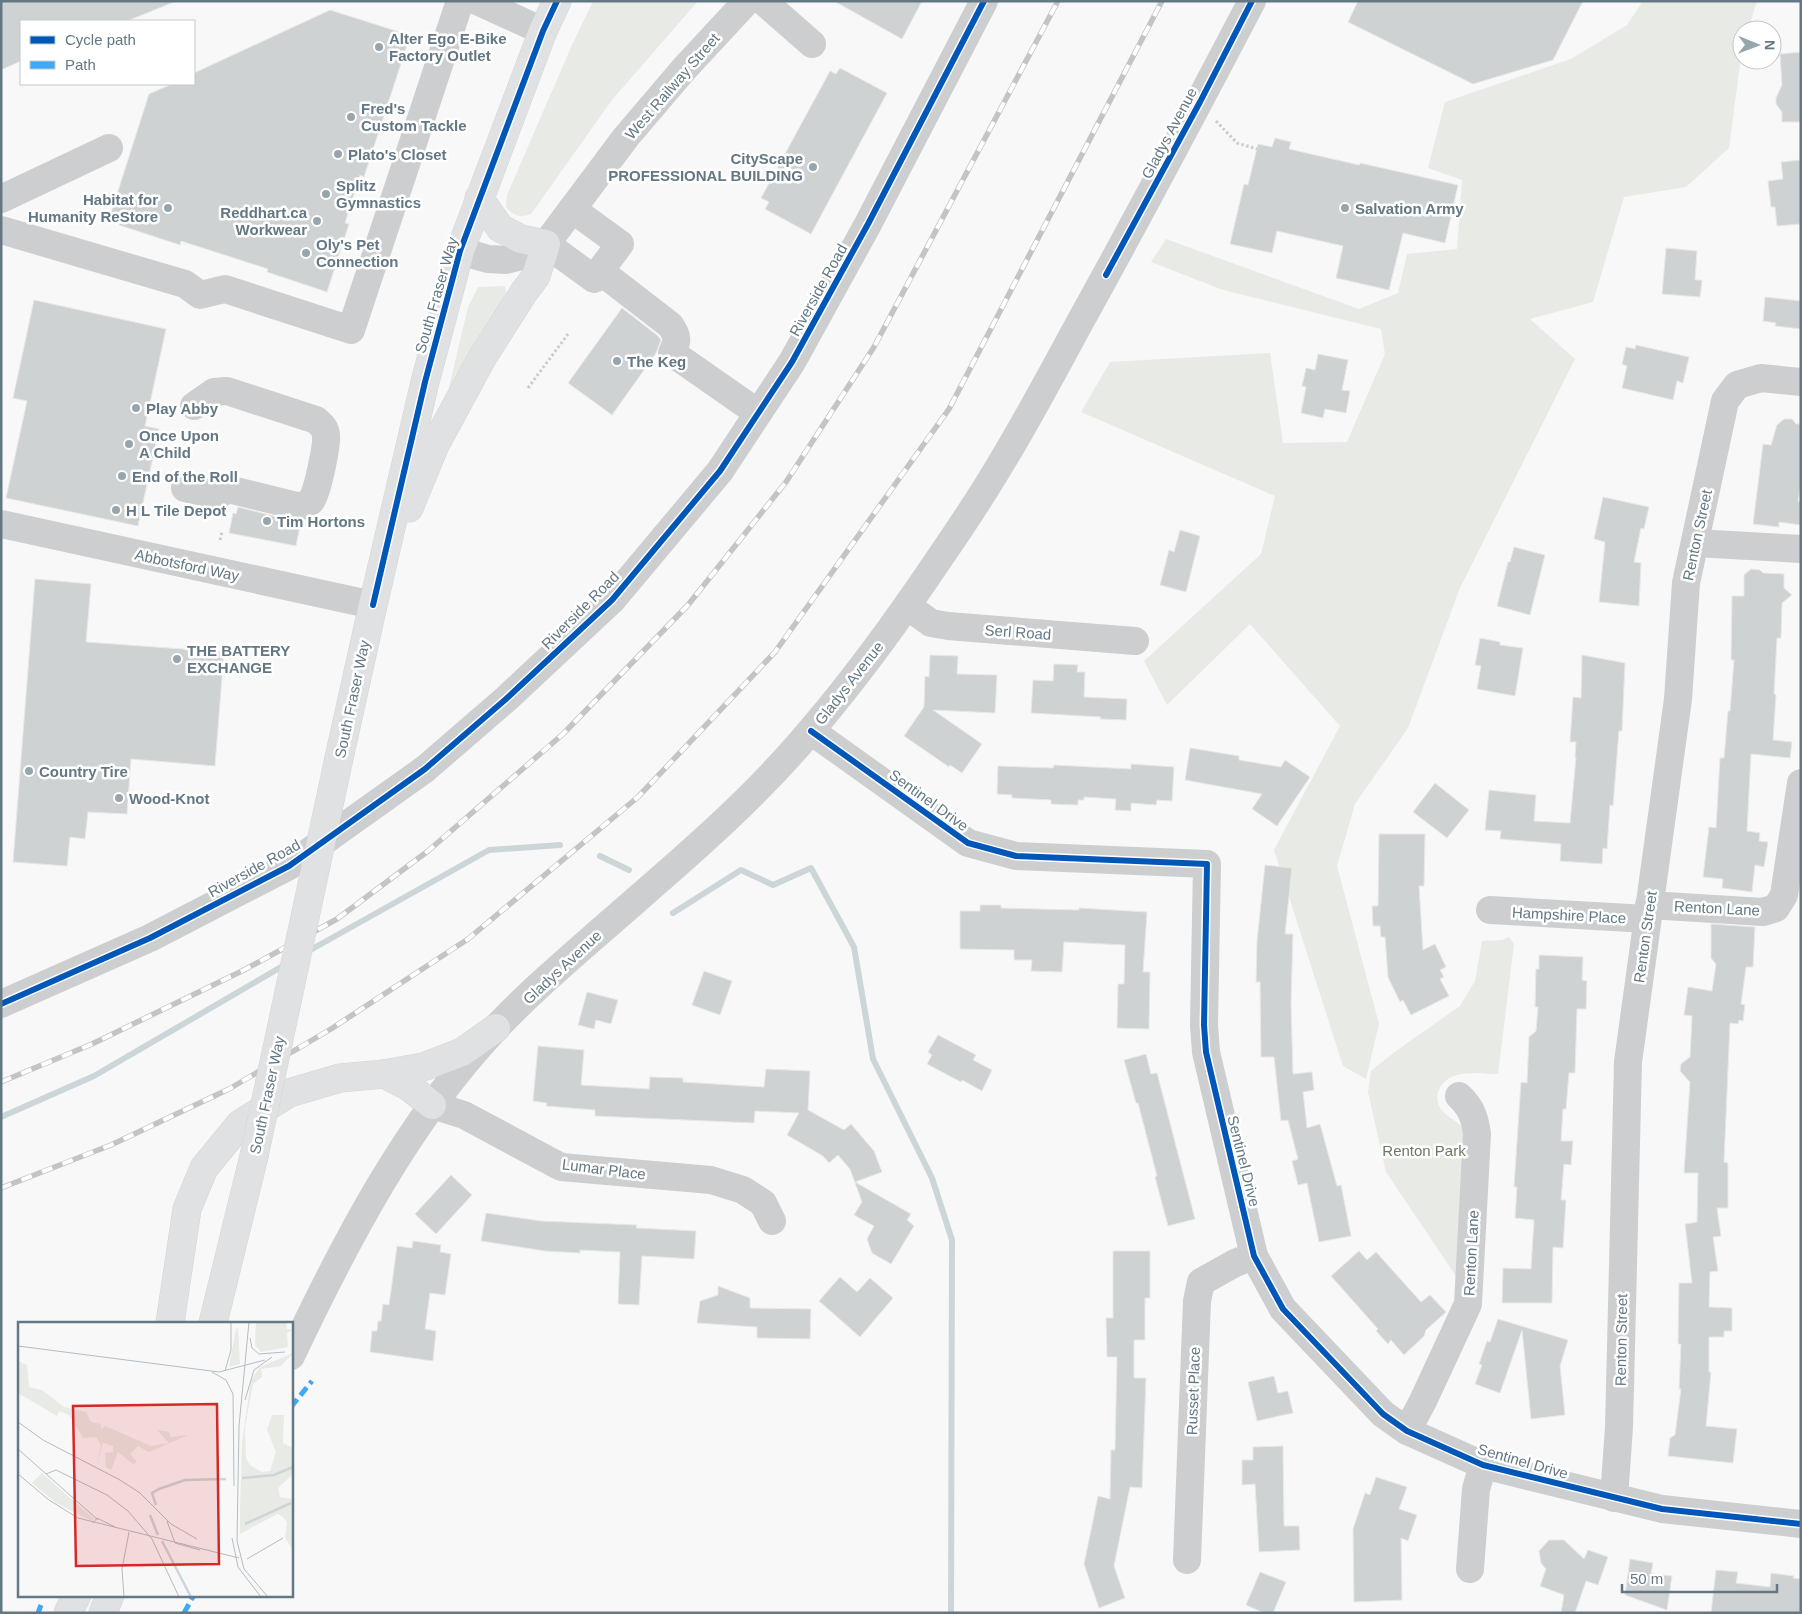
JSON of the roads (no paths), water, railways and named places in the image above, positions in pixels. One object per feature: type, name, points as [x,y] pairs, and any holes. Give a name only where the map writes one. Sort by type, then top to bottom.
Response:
[{"type":"main road","name":"South Fraser Way","points":[[213,1322],[254,1156],[372,605],[425,382],[460,251],[543,31],[557,1]]},
{"type":"main road","points":[[372,605],[435,445],[482,358],[536,276],[546,244],[521,239],[500,228],[479,198]]},
{"type":"main road","points":[[170,1322],[187,1209],[204,1168],[240,1124],[289,1093],[340,1078],[384,1074],[423,1067],[462,1052],[496,1028]]},
{"type":"main road","points":[[384,1074],[408,1087],[432,1105]]},
{"type":"main road","points":[[68,1613],[76,1596]]},
{"type":"main road","points":[[103,1613],[110,1596]]},
{"type":"street","points":[[1,230],[184,284],[200,295],[225,290],[350,330],[460,1]]},
{"type":"street","points":[[477,1],[543,31]]},
{"type":"street","name":"West Railway Street","points":[[460,251],[488,259],[506,260],[526,255],[546,244],[626,137],[684,69],[747,1]]},
{"type":"street","points":[[763,1],[812,44]]},
{"type":"street","name":"Riverside Road","points":[[1,1004],[150,938],[289,866],[425,769],[506,699],[612,600],[720,471],[792,362],[868,224],[984,1]]},
{"type":"street","name":"Gladys Avenue","points":[[292,1354],[372,1199],[432,1105],[496,1028],[552,973],[753,793],[811,731],[857,674],[907,606],[968,517],[1003,461],[1196,110],[1252,1]]},
{"type":"street","points":[[1,199],[109,148]]},
{"type":"street","points":[[572,209],[620,244],[596,275]]},
{"type":"street","points":[[546,244],[670,325],[676,334],[677,343],[672,353],[758,413]]},
{"type":"street","name":"Renton Street","points":[[1614,1498],[1619,1427],[1628,1062],[1678,700],[1686,583],[1725,401],[1737,385],[1761,378],[1801,382]]},
{"type":"street","points":[[185,488],[303,506],[311,502],[315,494],[326,444],[323,426],[316,420],[227,392],[214,392],[194,406]]},
{"type":"street","name":"Abbotsford Way","points":[[1,524],[372,605]]},
{"type":"street","points":[[1696,543],[1801,549]]},
{"type":"street","name":"Serl Road","points":[[907,606],[931,623],[948,626],[1135,641]]},
{"type":"street","name":"Sentinel Drive","points":[[811,731],[968,843],[1016,856],[1207,864],[1204,1025],[1206,1052],[1254,1256],[1283,1309],[1383,1414],[1406,1431],[1483,1465],[1662,1509],[1801,1524]]},
{"type":"street","name":"Renton Lane","points":[[1648,912],[1763,912],[1776,908],[1784,895],[1801,782]]},
{"type":"street","name":"Hampshire Place","points":[[1490,910],[1648,912]]},
{"type":"street","name":"Renton Lane","points":[[1406,1431],[1423,1401],[1468,1304],[1477,1134],[1475,1118],[1468,1104],[1460,1096]]},
{"type":"street","name":"Lumar Place","points":[[432,1105],[464,1115],[561,1167],[711,1180],[743,1190],[763,1203],[772,1221]]},
{"type":"street","name":"Russet Place","points":[[1187,1560],[1197,1301],[1201,1282],[1235,1263],[1254,1256]]},
{"type":"street","points":[[1470,1569],[1476,1489],[1483,1465]]},
{"type":"waterway","points":[[305,953],[489,850],[560,845]]},
{"type":"waterway","points":[[600,856],[629,870]]},
{"type":"waterway","points":[[673,913],[741,870],[773,885],[811,868],[854,947],[873,1059],[932,1178],[952,1240],[951,1613]]},
{"type":"waterway","points":[[1,1117],[94,1076],[288,963]]},
{"type":"railway","points":[[1,1082],[92,1044],[244,970],[337,919],[428,851],[563,734],[688,605],[786,482],[874,347],[1058,1]]},
{"type":"railway","points":[[1,1188],[111,1145],[229,1089],[331,1029],[468,939],[638,797],[775,652],[949,409],[1162,1]]},
{"type":"place","name":"Alter Ego E-Bike Factory Outlet","points":[[379,47]]},
{"type":"place","name":"Fred's Custom Tackle","points":[[351,117]]},
{"type":"place","name":"Plato's Closet","points":[[338,154]]},
{"type":"place","name":"CityScape PROFESSIONAL BUILDING","points":[[813,167]]},
{"type":"place","name":"Splitz Gymnastics","points":[[326,194]]},
{"type":"place","name":"Habitat for Humanity ReStore","points":[[168,208]]},
{"type":"place","name":"Salvation Army","points":[[1345,208]]},
{"type":"place","name":"Reddhart.ca Workwear","points":[[317,221]]},
{"type":"place","name":"Oly's Pet Connection","points":[[306,253]]},
{"type":"place","name":"The Keg","points":[[617,361]]},
{"type":"place","name":"Play Abby","points":[[136,408]]},
{"type":"place","name":"Once Upon A Child","points":[[129,444]]},
{"type":"place","name":"End of the Roll","points":[[122,476]]},
{"type":"place","name":"H L Tile Depot","points":[[116,510]]},
{"type":"place","name":"Tim Hortons","points":[[267,521]]},
{"type":"place","name":"THE BATTERY EXCHANGE","points":[[177,659]]},
{"type":"place","name":"Country Tire","points":[[29,771]]},
{"type":"place","name":"Wood-Knot","points":[[119,798]]},
{"type":"park label","name":"Renton Park","points":[[1424,1150]]}]
